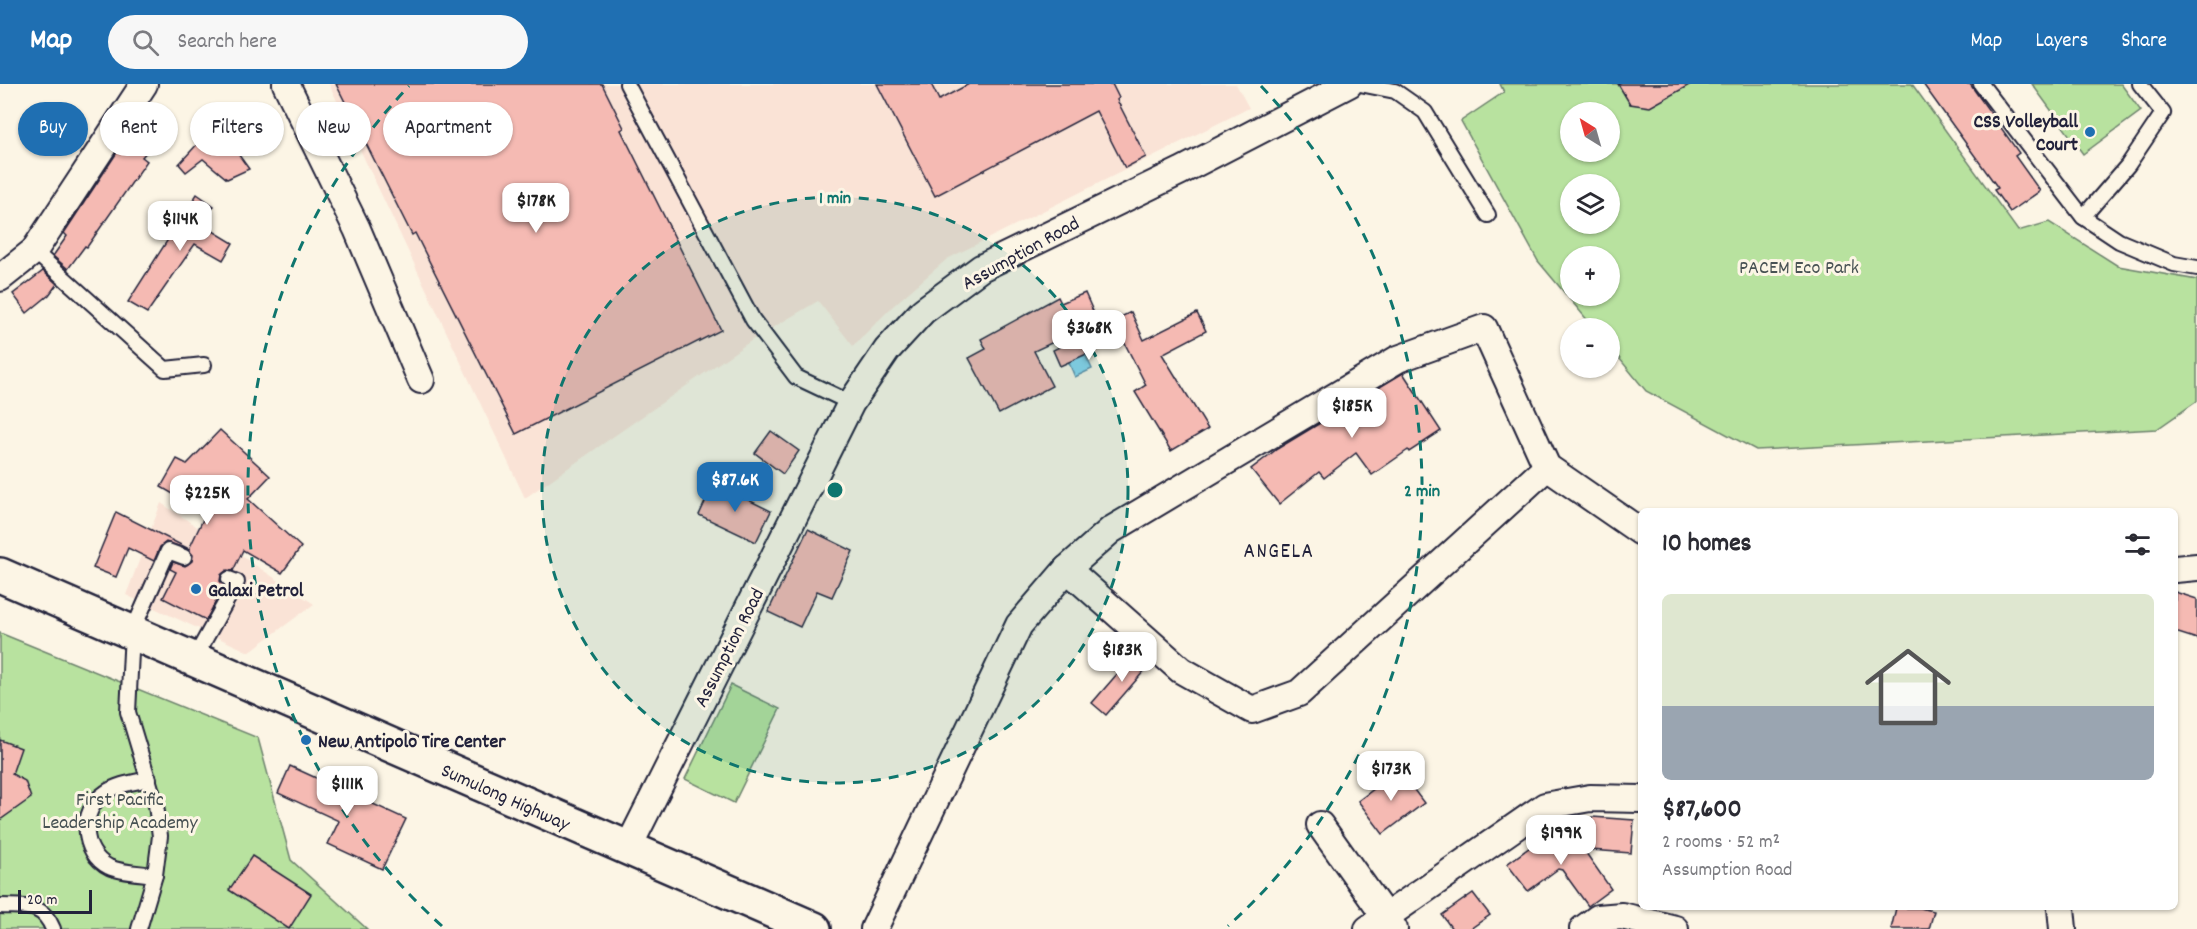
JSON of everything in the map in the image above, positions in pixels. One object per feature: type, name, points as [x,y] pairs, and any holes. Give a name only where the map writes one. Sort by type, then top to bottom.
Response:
[{"type":"main road","name":"Sumulong Highway","points":[[0,575],[627,850],[814,929]]},
{"type":"street","points":[[0,278],[34,251],[144,84]]},
{"type":"street","points":[[286,84],[357,229],[421,380]]},
{"type":"street","name":"Assumption Road","points":[[627,850],[851,403],[887,350],[923,311],[981,268],[1181,171],[1349,84]]},
{"type":"street","points":[[874,929],[1019,625],[1067,568],[1111,530],[1398,359],[1484,328],[1547,467],[1638,530]]},
{"type":"street","points":[[1067,568],[1181,670],[1252,710],[1299,693],[1547,467]]},
{"type":"street","points":[[2178,569],[2197,567]]},
{"type":"street","points":[[1320,825],[1382,925],[1545,806],[1590,798],[1638,799]]},
{"type":"street","points":[[2061,910],[2063,929]]},
{"type":"street","points":[[1583,929],[1598,918],[1622,916],[1676,929]]},
{"type":"lane","points":[[627,84],[753,320],[796,377],[851,403]]},
{"type":"lane","points":[[1360,84],[1395,91],[1425,112],[1488,215]]},
{"type":"lane","points":[[1981,84],[2083,217],[2119,241],[2174,264],[2197,268]]},
{"type":"lane","points":[[2083,217],[2128,165],[2163,113],[2140,84]]},
{"type":"lane","points":[[34,251],[165,369],[204,365]]},
{"type":"lane","points":[[139,929],[155,875],[160,836],[156,805],[128,712],[132,632],[168,551],[184,557]]},
{"type":"lane","points":[[194,659],[237,582],[229,579]]},
{"type":"lane","points":[[149,779],[105,793],[90,812],[86,827],[88,842],[100,861],[111,868],[155,875]]},
{"type":"lane","points":[[0,906],[37,909],[47,916],[53,929]]},
{"type":"shaded area","points":[[329,84],[1236,84],[1249,108],[947,259],[894,305],[853,346],[818,301],[755,338],[525,498],[363,156],[371,156],[371,102],[338,102]]},
{"type":"shaded area","points":[[161,503],[314,604],[249,652],[126,595]]},
{"type":"green space","name":"PACEM Eco Park","points":[[1500,84],[1912,84],[2018,231],[2049,222],[2118,266],[2197,280],[2197,401],[2157,429],[1756,450],[1646,391],[1620,359],[1620,318],[1586,318],[1576,306],[1620,306],[1620,246],[1560,246],[1560,287],[1538,261],[1461,121],[1504,92]]},
{"type":"green space","name":"CSS Volleyball Court","points":[[2032,84],[2121,84],[2141,111],[2083,154]]},
{"type":"green space","name":"First Pacific Leadership Academy","points":[[0,633],[258,738],[291,860],[367,929],[0,929]]},
{"type":"green space","points":[[731,685],[780,709],[734,803],[685,779]]},
{"type":"water","points":[[1079,341],[1092,369],[1075,377],[1063,349]]},
{"type":"building","points":[[336,84],[602,84],[624,128],[621,130],[721,330],[516,434],[415,233],[412,235],[371,154],[371,102],[345,102]]},
{"type":"building","points":[[877,84],[931,84],[939,100],[969,84],[1112,84],[1119,98],[1117,100],[1146,157],[1125,168],[1096,111],[935,196]]},
{"type":"building","points":[[1618,84],[1691,84],[1650,107],[1630,104]]},
{"type":"building","points":[[1923,84],[1970,84],[2019,153],[2015,156],[2040,191],[2010,212],[1994,190],[1998,188]]},
{"type":"building","points":[[190,152],[190,156],[240,156],[249,169],[227,179],[203,159],[186,172],[179,164]]},
{"type":"building","points":[[115,156],[143,156],[147,161],[87,247],[85,246],[68,269],[53,256],[67,236],[64,233]]},
{"type":"building","points":[[197,194],[214,206],[203,225],[233,243],[223,260],[195,244],[147,313],[128,302]]},
{"type":"building","points":[[43,271],[57,284],[49,295],[27,313],[13,294]]},
{"type":"building","points":[[1085,293],[1100,327],[1131,312],[1144,340],[1197,313],[1206,331],[1162,354],[1208,429],[1171,451],[1135,392],[1146,385],[1122,338],[1060,366],[1053,350],[1080,337],[1077,331],[1034,351],[1052,386],[999,414],[969,358],[986,349],[981,339],[1058,297],[1061,303]]},
{"type":"building","points":[[1403,373],[1441,431],[1372,475],[1356,453],[1324,478],[1319,472],[1279,504],[1251,469],[1277,449]]},
{"type":"building","points":[[220,430],[270,476],[248,499],[301,547],[282,573],[243,550],[233,571],[227,570],[221,575],[220,581],[224,586],[206,620],[163,598],[176,572],[170,569],[173,562],[185,566],[192,561],[193,555],[187,549],[166,542],[160,547],[154,561],[128,548],[116,577],[93,568],[116,512],[189,549],[206,513],[161,487],[177,459],[187,464]]},
{"type":"building","points":[[771,431],[799,451],[783,474],[755,453]]},
{"type":"building","points":[[714,483],[771,511],[756,542],[699,515]]},
{"type":"building","points":[[808,529],[853,551],[832,597],[817,591],[800,627],[768,612]]},
{"type":"building","points":[[2178,593],[2197,599],[2197,639],[2178,633]]},
{"type":"building","points":[[1137,651],[1151,663],[1106,715],[1092,703]]},
{"type":"building","points":[[0,740],[21,748],[12,774],[25,781],[31,798],[0,820]]},
{"type":"building","points":[[290,766],[406,819],[382,869],[328,844],[339,821],[278,793]]},
{"type":"building","points":[[1399,770],[1424,803],[1383,834],[1358,801]]},
{"type":"building","points":[[1592,817],[1634,820],[1631,853],[1590,850]]},
{"type":"building","points":[[1568,827],[1611,889],[1588,906],[1562,870],[1558,869],[1528,891],[1507,864],[1533,845],[1535,849]]},
{"type":"building","points":[[252,856],[311,894],[289,929],[229,890]]},
{"type":"building","points":[[1473,893],[1490,915],[1470,929],[1452,929],[1442,915]]},
{"type":"building","points":[[1896,910],[1934,911],[1929,929],[1891,929]]},
{"type":"place","name":"CSS Volleyball Court","points":[[2090,132]]},
{"type":"place","name":"Galaxi Petrol","points":[[196,589]]},
{"type":"place","name":"New Antipolo Tire Center","points":[[306,740]]},
{"type":"district","name":"ANGELA","points":[[1279,550]]}]
